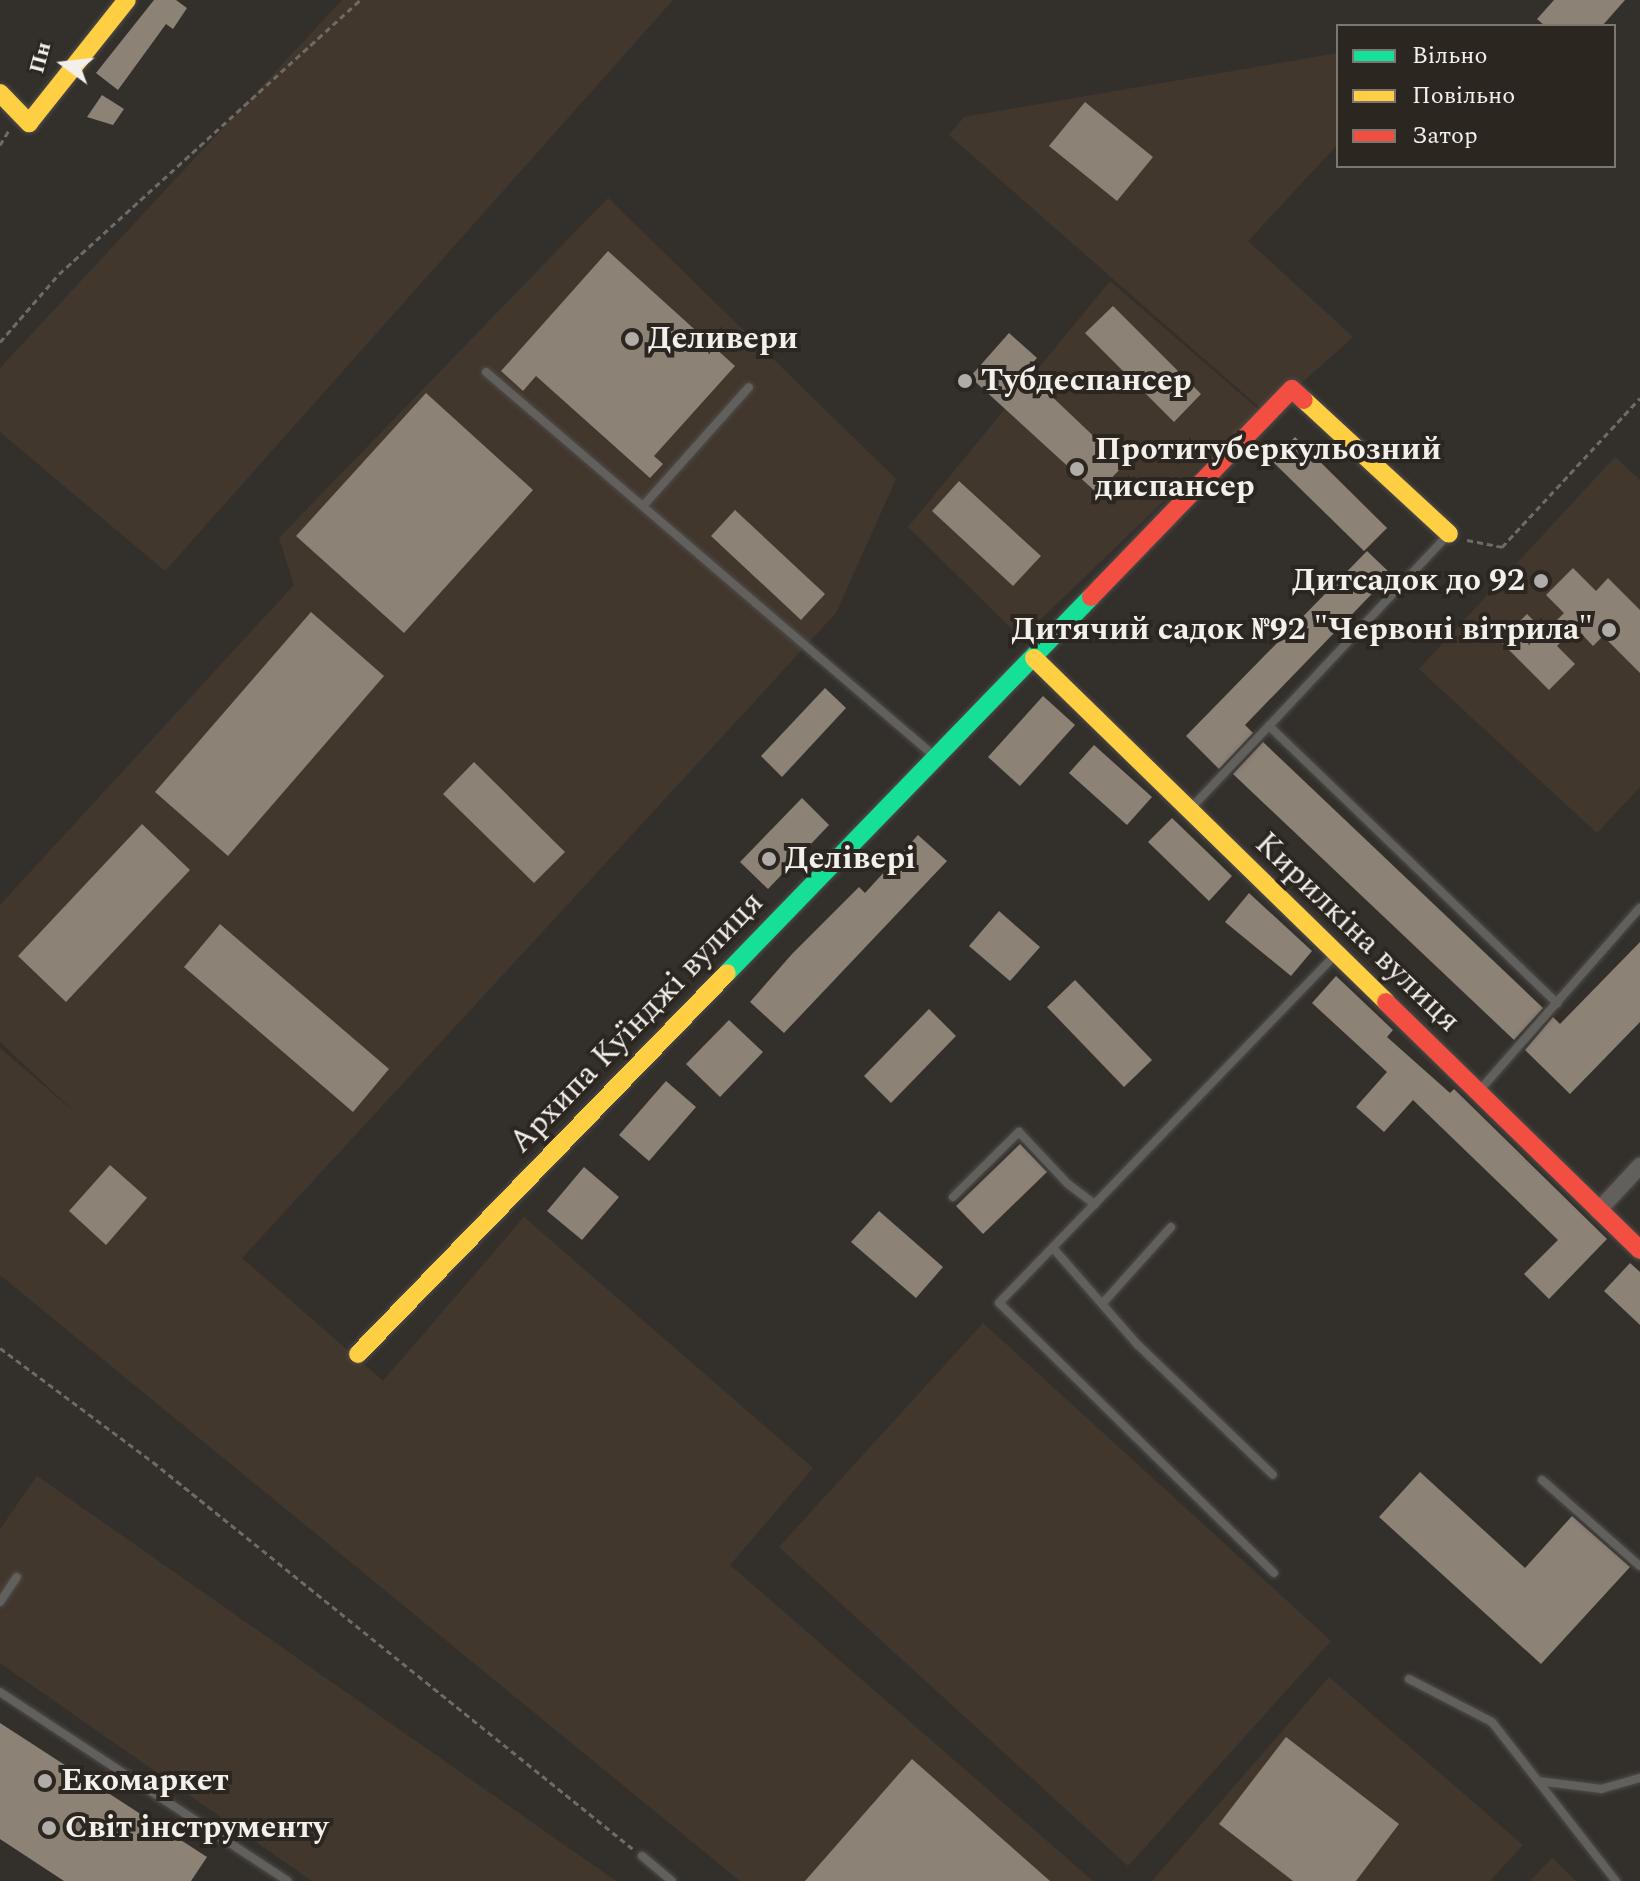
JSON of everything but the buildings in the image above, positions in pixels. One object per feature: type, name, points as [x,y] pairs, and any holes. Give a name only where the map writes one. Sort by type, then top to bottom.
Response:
[{"type":"street","points":[[0,93],[29,123],[127,0]]},
{"type":"street","name":"Архипа Куїнджі вулиця","points":[[358,1354],[1292,389],[1449,534]]},
{"type":"street","name":"Кирилкіна вулиця","points":[[1034,658],[1640,1250]]},
{"type":"street","points":[[1598,1211],[1640,1166]]},
{"type":"lane","points":[[486,372],[936,757]]},
{"type":"lane","points":[[643,506],[749,387]]},
{"type":"lane","points":[[1189,810],[1449,534]]},
{"type":"lane","points":[[1269,726],[1557,1003]]},
{"type":"lane","points":[[1477,1093],[1640,908]]},
{"type":"lane","points":[[1274,1573],[999,1303],[1336,955]]},
{"type":"lane","points":[[953,1197],[1019,1132],[1068,1184],[1095,1204]]},
{"type":"lane","points":[[1103,1303],[1171,1227]]},
{"type":"lane","points":[[1053,1248],[1138,1345],[1273,1475]]},
{"type":"lane","points":[[1542,1480],[1640,1566]]},
{"type":"lane","points":[[0,1602],[17,1577]]},
{"type":"lane","points":[[1409,1679],[1492,1722],[1616,1881]]},
{"type":"lane","points":[[0,1692],[288,1881]]},
{"type":"lane","points":[[1538,1781],[1601,1789],[1640,1778]]},
{"type":"lane","points":[[642,1856],[672,1881]]},
{"type":"path","points":[[0,342],[59,274],[360,0]]},
{"type":"path","points":[[1449,534],[1502,547],[1640,398]]},
{"type":"path","points":[[0,1348],[153,1462],[642,1856]]},
{"type":"shaded area","points":[[342,0],[673,0],[165,571],[0,432],[0,368]]},
{"type":"shaded area","points":[[1336,53],[1336,146],[1248,241],[1353,337],[1267,414],[949,135],[964,117]]},
{"type":"shaded area","points":[[608,198],[896,479],[836,613],[242,1258],[383,1381],[524,1217],[813,1468],[730,1565],[1093,1881],[740,1881],[0,1275],[0,1048],[79,1116],[0,1042],[0,905],[294,585],[279,538]]},
{"type":"shaded area","name":"Протитуберкульозний диспансер","points":[[1110,281],[1259,410],[1021,638],[908,527]]},
{"type":"shaded area","points":[[1615,457],[1640,480],[1640,787],[1597,833],[1419,669]]},
{"type":"shaded area","points":[[983,1323],[1331,1641],[1128,1866],[779,1547]]},
{"type":"shaded area","points":[[37,1476],[616,1881],[312,1881],[0,1663],[0,1529]]},
{"type":"shaded area","points":[[1329,1677],[1523,1845],[1490,1881],[1152,1881]]},
{"type":"shaded area","points":[[1552,1858],[1576,1881],[1530,1881]]},
{"type":"traffic: fast","points":[[727,973],[1091,597]]},
{"type":"traffic: slow","points":[[0,93],[29,123],[127,0]]},
{"type":"traffic: slow","points":[[1304,400],[1449,534]]},
{"type":"traffic: slow","points":[[1034,658],[1386,1002]]},
{"type":"traffic: slow","points":[[358,1354],[727,973]]},
{"type":"traffic: jam","points":[[1091,597],[1292,389],[1304,400]]},
{"type":"traffic: jam","points":[[1386,1002],[1640,1250]]},
{"type":"place","name":"Деливери","points":[[632,339]]},
{"type":"place","name":"Тубдеспансер","points":[[965,381]]},
{"type":"place","name":"Протитуберкульозний диспансер","points":[[1077,469]]},
{"type":"place","name":"Дитсадок до 92","points":[[1541,581]]},
{"type":"place","name":"Дитячий садок №92 \"Червонi вiтрила\"","points":[[1609,630]]},
{"type":"place","name":"Делівері","points":[[769,859]]},
{"type":"place","name":"Екомаркет","points":[[45,1781]]},
{"type":"place","name":"Світ інструменту","points":[[49,1828]]}]
